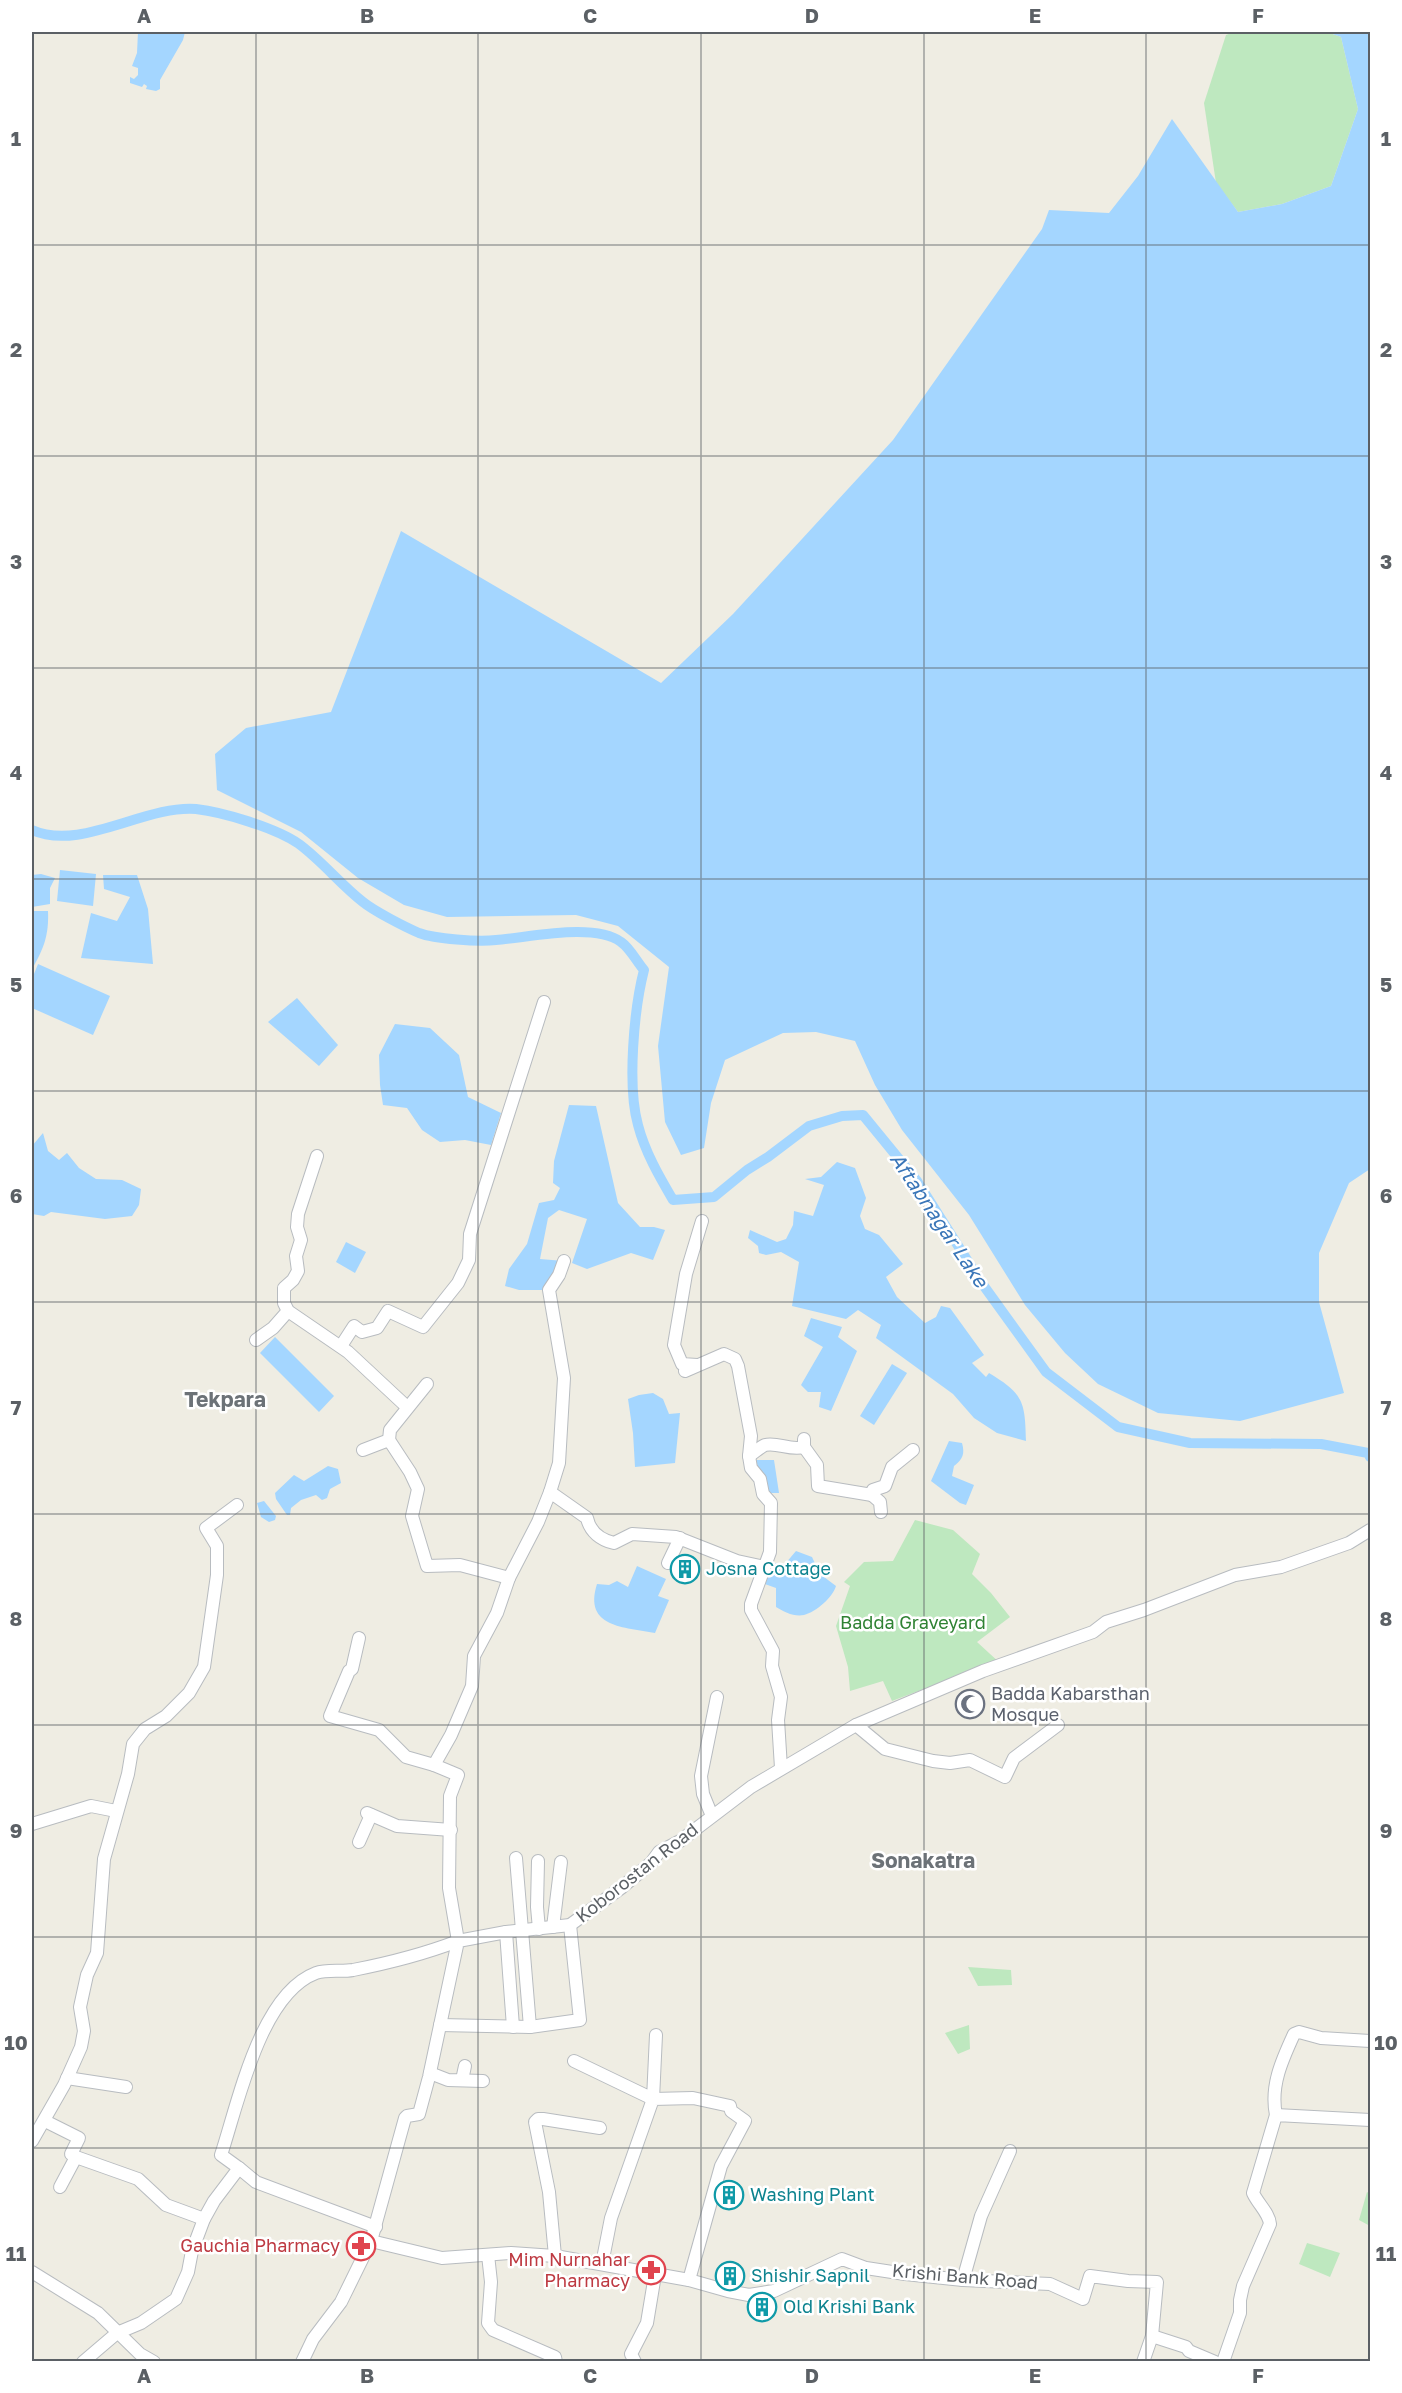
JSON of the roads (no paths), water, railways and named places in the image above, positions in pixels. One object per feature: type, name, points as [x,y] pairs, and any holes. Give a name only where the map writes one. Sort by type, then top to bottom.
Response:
[{"type":"street","points":[[341,1346],[354,1326],[362,1332],[377,1328],[388,1311],[423,1327],[458,1283],[469,1260],[470,1234],[544,1002]]},
{"type":"street","points":[[317,1156],[298,1214],[297,1227],[301,1240],[296,1256],[298,1271],[282,1292],[288,1311],[341,1346],[407,1407]]},
{"type":"street","points":[[698,1365],[682,1364],[674,1345],[686,1274],[702,1221]]},
{"type":"street","points":[[434,1765],[451,1735],[469,1694],[472,1686],[474,1656],[497,1613],[509,1578],[550,1492],[559,1463],[564,1378],[549,1290],[559,1275],[564,1261]]},
{"type":"street","points":[[256,1340],[273,1328],[288,1311]]},
{"type":"street","points":[[684,1371],[724,1354],[735,1359],[751,1436],[749,1456],[751,1468],[760,1479],[763,1494],[771,1503],[770,1552],[751,1604],[751,1610],[773,1651],[772,1666],[781,1696],[778,1720],[781,1768]]},
{"type":"street","points":[[427,1384],[390,1430],[389,1440],[418,1489],[412,1516],[427,1566],[460,1565],[509,1578]]},
{"type":"street","points":[[363,1450],[389,1440]]},
{"type":"street","points":[[749,1456],[766,1445],[779,1445],[795,1450],[804,1443],[817,1465],[818,1486],[873,1495],[880,1503],[881,1512]]},
{"type":"street","points":[[873,1495],[873,1490],[885,1486],[892,1467],[913,1450]]},
{"type":"street","points":[[550,1492],[587,1518],[589,1527],[604,1541],[614,1543],[632,1534],[680,1538],[737,1561],[764,1567]]},
{"type":"street","points":[[32,2141],[45,2121],[81,2047],[84,2031],[80,2007],[87,1975],[97,1953],[104,1858],[128,1774],[133,1744],[145,1729],[166,1716],[189,1693],[204,1667],[217,1575],[217,1546],[206,1528],[237,1504]]},
{"type":"street","name":"Koborostan Road","points":[[239,2168],[221,2155],[250,2062],[276,2007],[295,1988],[316,1973],[349,1971],[409,1958],[458,1941],[506,1932],[570,1925],[621,1888],[651,1863],[659,1852],[680,1840],[751,1787],[856,1725],[982,1671],[1093,1632],[1106,1622],[1235,1575],[1281,1567],[1349,1543],[1371,1530]]},
{"type":"street","points":[[668,1563],[680,1538]]},
{"type":"street","points":[[302,2361],[313,2339],[341,2302],[371,2241],[405,2118],[419,2114],[458,1941],[449,1888],[450,1796],[458,1775],[406,1757],[380,1730],[330,1716],[349,1671],[352,1669],[359,1638]]},
{"type":"street","points":[[712,1816],[703,1794],[701,1776],[717,1696]]},
{"type":"street","points":[[856,1725],[885,1749],[933,1761],[950,1763],[970,1760],[1005,1777],[1014,1758],[1059,1725]]},
{"type":"street","points":[[32,1824],[91,1806],[116,1811]]},
{"type":"street","points":[[359,1842],[369,1814],[397,1826],[451,1830]]},
{"type":"street","points":[[516,1858],[530,2027]]},
{"type":"street","points":[[538,1861],[539,1929]]},
{"type":"street","points":[[553,1927],[561,1862]]},
{"type":"street","points":[[440,2025],[530,2027],[580,2020],[570,1925]]},
{"type":"street","points":[[506,1932],[513,2027]]},
{"type":"street","points":[[1223,2361],[1240,2313],[1243,2286],[1270,2224],[1270,2218],[1253,2193],[1276,2115],[1273,2099],[1276,2080],[1294,2034],[1299,2032],[1322,2038],[1371,2041]]},
{"type":"street","points":[[602,2264],[611,2218],[653,2099],[656,2035]]},
{"type":"street","points":[[574,2061],[653,2099],[693,2098],[729,2106],[731,2111],[745,2121],[722,2166],[689,2280]]},
{"type":"street","points":[[462,2080],[465,2066]]},
{"type":"street","points":[[430,2073],[448,2080],[483,2081]]},
{"type":"street","points":[[67,2078],[126,2087]]},
{"type":"street","points":[[1276,2115],[1371,2120]]},
{"type":"street","points":[[555,2256],[549,2192],[536,2122],[538,2119],[543,2119],[600,2128]]},
{"type":"street","points":[[45,2121],[79,2138],[71,2154],[138,2179],[166,2205],[204,2219]]},
{"type":"street","points":[[963,2280],[981,2216],[1010,2151]]},
{"type":"street","points":[[60,2187],[76,2157]]},
{"type":"street","points":[[83,2361],[117,2333],[162,2311],[176,2299],[188,2272],[192,2251],[204,2219],[214,2201],[239,2168],[256,2182],[376,2227]]},
{"type":"street","name":"Krishi Bank Road","points":[[371,2241],[442,2258],[511,2253],[555,2256],[655,2276],[689,2280],[728,2291],[756,2294],[774,2291],[842,2259],[866,2268],[963,2280],[1050,2284],[1083,2299],[1090,2276],[1157,2282],[1152,2336]]},
{"type":"street","points":[[488,2255],[491,2282],[488,2323],[493,2330],[555,2357],[556,2361]]},
{"type":"street","points":[[32,2272],[98,2313],[140,2354],[154,2361]]},
{"type":"street","points":[[635,2361],[632,2354],[647,2323],[655,2276]]},
{"type":"street","points":[[1143,2361],[1152,2336],[1186,2347],[1215,2361]]},
{"type":"water","points":[[138,32],[185,32],[183,40],[160,80],[160,89],[156,91],[146,89],[147,86],[144,84],[142,87],[130,83],[130,77],[134,79],[138,75],[138,68],[132,66],[137,53]]},
{"type":"water","points":[[1327,32],[1370,32],[1370,1169],[1349,1183],[1319,1253],[1319,1302],[1344,1393],[1240,1421],[1158,1413],[1098,1384],[1065,1353],[1025,1305],[969,1215],[902,1130],[875,1085],[855,1041],[816,1032],[783,1033],[725,1060],[711,1103],[704,1148],[681,1155],[665,1122],[658,1046],[669,967],[618,926],[576,915],[447,917],[404,905],[358,878],[301,832],[217,790],[215,754],[246,728],[331,712],[401,531],[661,683],[733,614],[893,440],[1042,229],[1049,210],[1109,213],[1138,176],[1172,119],[1238,212],[1282,204],[1331,186],[1358,109],[1341,37]]},
{"type":"water","points":[[60,870],[96,874],[93,906],[57,901]]},
{"type":"water","points":[[41,874],[55,878],[50,888],[50,904],[32,907],[32,875]]},
{"type":"water","points":[[103,875],[137,875],[148,909],[153,964],[81,958],[91,913],[117,921],[130,897],[104,889]]},
{"type":"water","points":[[32,911],[48,911],[48,927],[45,941],[32,969]]},
{"type":"water","points":[[38,964],[110,996],[93,1035],[32,1008],[32,979]]},
{"type":"water","points":[[297,998],[338,1045],[319,1066],[268,1022]]},
{"type":"water","points":[[395,1024],[430,1028],[459,1055],[468,1097],[501,1113],[491,1145],[465,1140],[440,1142],[422,1130],[407,1108],[383,1105],[379,1055]]},
{"type":"water","points":[[569,1105],[596,1106],[618,1203],[640,1227],[665,1230],[653,1260],[631,1253],[587,1269],[572,1263],[587,1219],[559,1210],[548,1218],[540,1259],[564,1261],[549,1290],[519,1290],[505,1286],[509,1269],[527,1244],[539,1203],[554,1200],[560,1188],[553,1183],[554,1161]]},
{"type":"water","points":[[43,1133],[48,1151],[59,1160],[67,1153],[79,1168],[96,1179],[122,1180],[141,1189],[139,1205],[132,1216],[105,1219],[51,1212],[44,1216],[32,1214],[32,1146]]},
{"type":"water","points":[[837,1162],[855,1168],[866,1198],[860,1216],[865,1229],[879,1235],[903,1264],[886,1277],[897,1297],[925,1323],[936,1317],[941,1306],[950,1308],[984,1355],[972,1363],[986,1377],[989,1373],[1001,1380],[1016,1393],[1020,1400],[1025,1417],[1026,1441],[997,1433],[974,1418],[953,1394],[876,1338],[881,1325],[858,1310],[846,1319],[792,1306],[799,1262],[781,1252],[766,1255],[759,1253],[758,1246],[748,1238],[750,1230],[777,1242],[786,1239],[793,1225],[794,1211],[813,1216],[824,1185],[805,1179],[821,1177]]},
{"type":"water","points":[[346,1242],[366,1252],[355,1273],[336,1262]]},
{"type":"water","points":[[811,1318],[842,1327],[838,1337],[857,1351],[831,1411],[819,1407],[821,1392],[808,1392],[801,1385],[823,1347],[804,1336]]},
{"type":"water","points":[[275,1337],[334,1396],[319,1412],[260,1353]]},
{"type":"water","points":[[892,1364],[907,1373],[874,1425],[860,1416]]},
{"type":"water","points":[[653,1393],[663,1399],[669,1414],[680,1413],[675,1463],[635,1467],[628,1399]]},
{"type":"water","points":[[949,1441],[962,1443],[963,1450],[963,1456],[954,1466],[952,1476],[974,1485],[966,1505],[931,1481]]},
{"type":"water","points":[[756,1460],[774,1460],[779,1493],[765,1493]]},
{"type":"water","points":[[328,1466],[338,1469],[341,1483],[330,1489],[327,1498],[322,1500],[316,1495],[301,1500],[291,1508],[290,1515],[287,1515],[276,1499],[275,1493],[294,1475],[304,1481]]},
{"type":"water","points":[[264,1501],[276,1516],[275,1520],[269,1522],[261,1517],[257,1503]]},
{"type":"water","points":[[796,1551],[812,1557],[820,1574],[836,1586],[823,1604],[804,1615],[789,1614],[776,1607],[776,1588],[762,1583],[773,1563],[785,1564]]},
{"type":"water","points":[[637,1566],[666,1579],[658,1596],[669,1600],[655,1633],[610,1623],[601,1617],[596,1609],[594,1598],[597,1584],[609,1585],[617,1581],[628,1587]]},
{"type":"waterway","name":"Aftabnagar Lake","points":[[32,830],[51,835],[71,835],[92,832],[176,810],[207,811],[234,817],[289,838],[299,844],[368,906],[419,933],[479,941],[578,932],[609,936],[621,942],[644,970],[637,1005],[633,1048],[635,1109],[644,1145],[673,1200],[714,1197],[747,1170],[809,1126],[842,1116],[863,1115],[917,1181],[981,1282],[1046,1372],[1118,1427],[1190,1443],[1321,1444],[1368,1453],[1370,1457]]},
{"type":"place","name":"Josna Cottage","points":[[685,1569]]},
{"type":"place","name":"Badda Kabarsthan Mosque","points":[[970,1704]]},
{"type":"place","name":"Washing Plant","points":[[729,2195]]},
{"type":"place","name":"Gauchia Pharmacy","points":[[361,2246]]},
{"type":"place","name":"Mim Nurnahar Pharmacy","points":[[651,2270]]},
{"type":"place","name":"Shishir Sapnil","points":[[730,2276]]},
{"type":"place","name":"Old Krishi Bank","points":[[762,2307]]},
{"type":"district","name":"Tekpara","points":[[225,1400]]},
{"type":"district","name":"Sonakatra","points":[[923,1861]]},
{"type":"park label","name":"Badda Graveyard","points":[[913,1623]]}]
